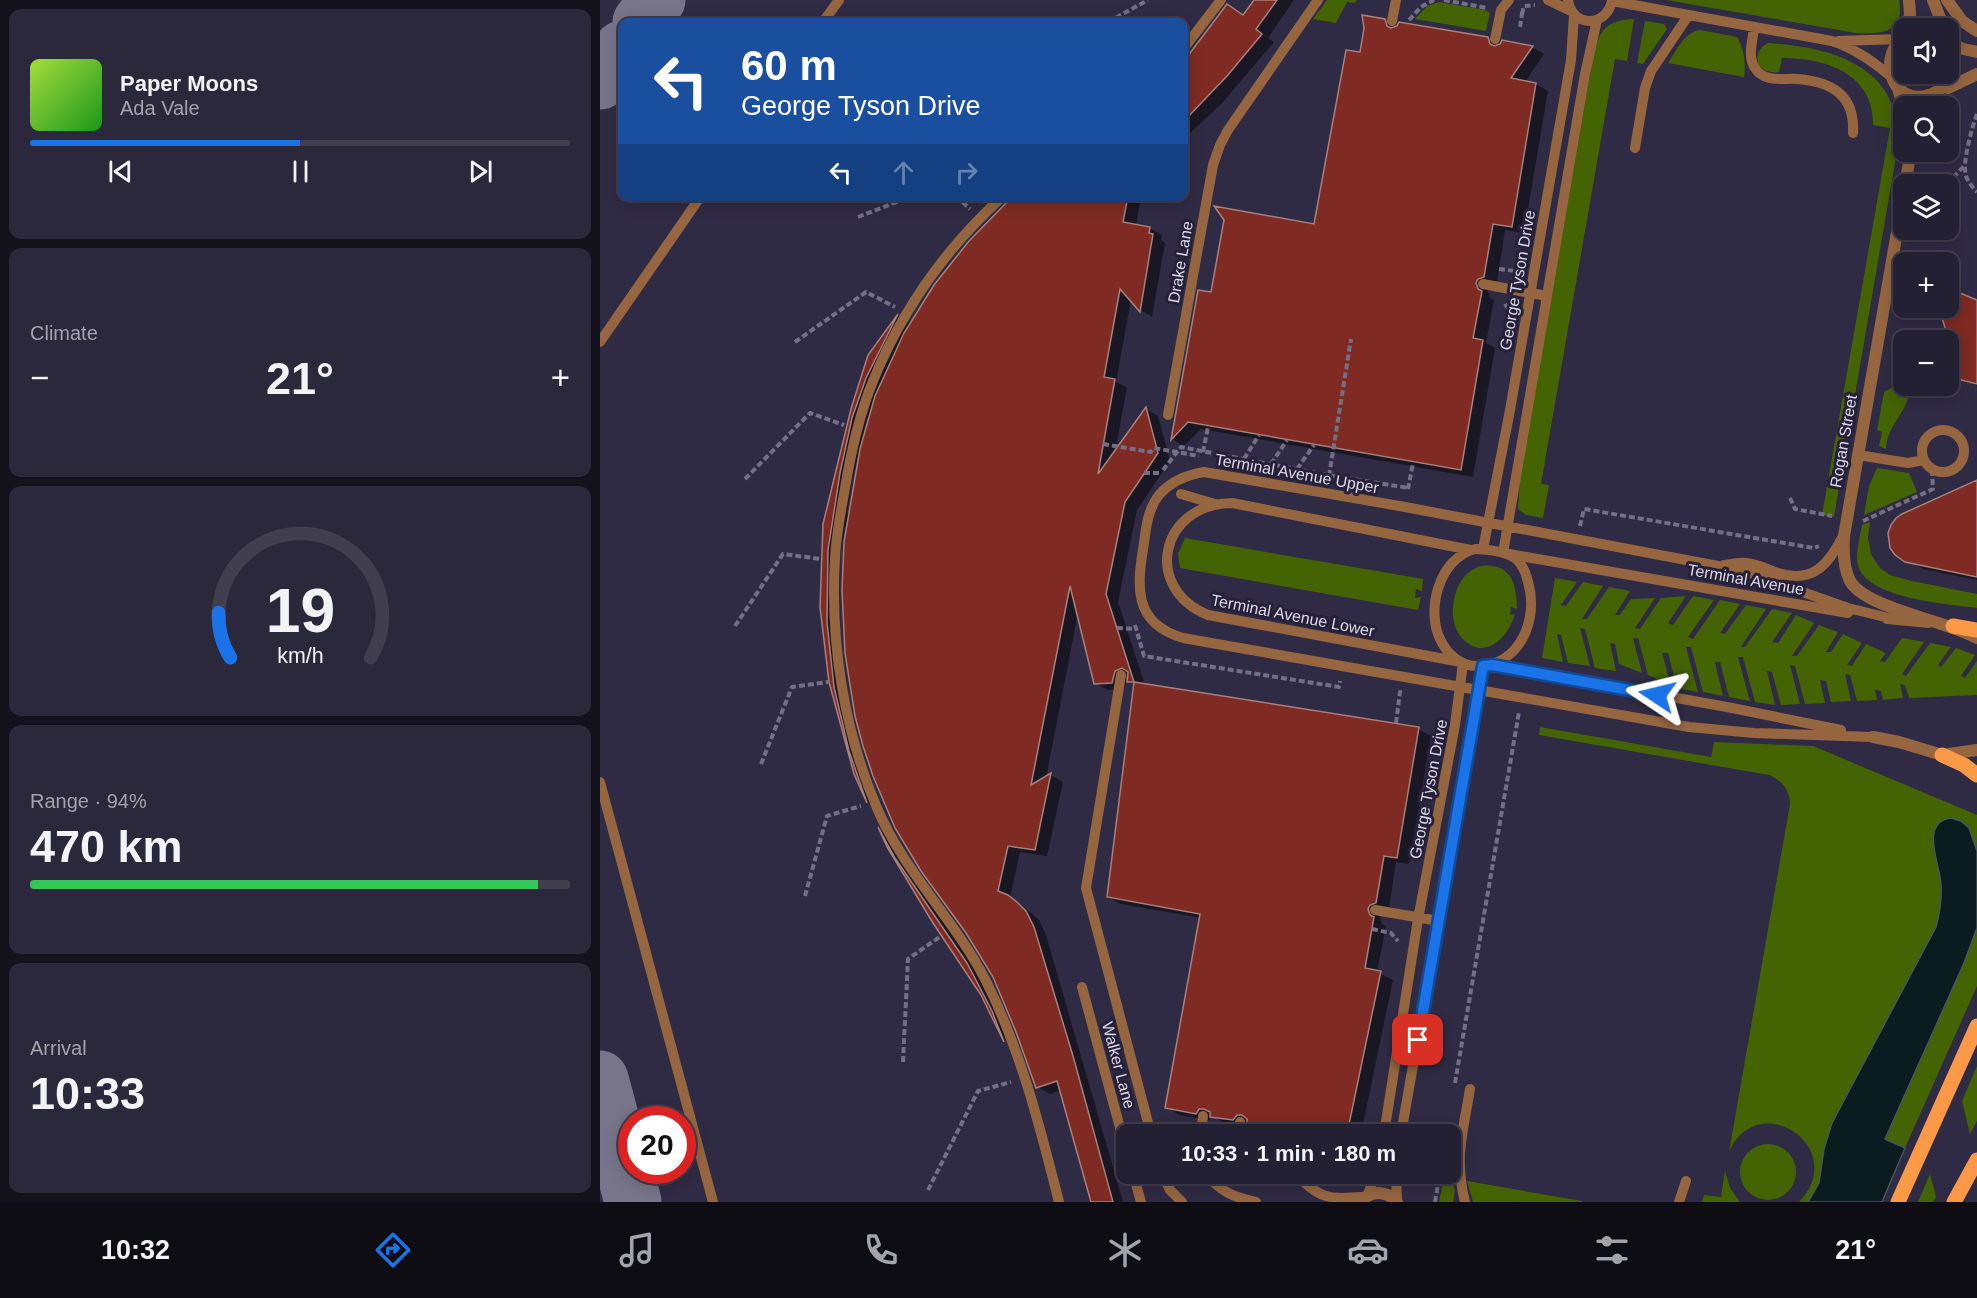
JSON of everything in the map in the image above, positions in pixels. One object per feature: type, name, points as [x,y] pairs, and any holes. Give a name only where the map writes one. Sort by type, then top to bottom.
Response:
[{"type":"main road","points":[[1953,626],[1977,629]]},
{"type":"main road","points":[[1942,755],[1964,765],[1977,775]]},
{"type":"main road","points":[[1898,1202],[1977,1026]]},
{"type":"main road","points":[[1954,1202],[1977,1160]]},
{"type":"street","points":[[1909,0],[1909,18]]},
{"type":"street","points":[[1933,0],[1940,18]]},
{"type":"street","points":[[1947,0],[1962,21],[1977,31]]},
{"type":"street","points":[[1959,47],[1977,52]]},
{"type":"street","points":[[1893,50],[1890,57],[1890,69],[1893,76]]},
{"type":"street","points":[[1898,84],[1915,96],[1931,96],[1977,74]]},
{"type":"street","points":[[1940,96],[1949,84]]},
{"type":"street","name":"Rogan Street","points":[[1895,240],[1844,536],[1845,567],[1850,581],[1859,591],[1879,603],[1953,626]]},
{"type":"street","name":"Terminal Avenue","points":[[1953,626],[1977,638]]},
{"type":"street","points":[[1873,737],[1942,755],[1977,750]]},
{"type":"street","points":[[1364,1198],[1382,1192],[1397,1202]]},
{"type":"lane","points":[[826,18],[839,0]]},
{"type":"lane","points":[[1188,43],[1221,0]]},
{"type":"lane","name":"Drake Lane","points":[[1168,415],[1213,165],[1220,145],[1234,120],[1318,0]]},
{"type":"lane","points":[[1392,21],[1396,0]]},
{"type":"lane","points":[[1495,39],[1501,10],[1509,0]]},
{"type":"lane","points":[[1548,0],[1571,9],[1582,20],[1597,20],[1607,13],[1612,1],[1832,41],[1856,51],[1877,64],[1893,79]]},
{"type":"lane","name":"George Tyson Drive","points":[[1483,549],[1572,49],[1571,9]]},
{"type":"lane","points":[[1635,148],[1641,109],[1651,71],[1688,16]]},
{"type":"lane","name":"George Tyson Drive","points":[[1506,554],[1547,296],[1588,57],[1597,20]]},
{"type":"lane","points":[[1755,27],[1751,56],[1755,69],[1768,77],[1820,83],[1835,90],[1851,108],[1853,133]]},
{"type":"lane","points":[[1832,41],[1893,36]]},
{"type":"lane","points":[[600,342],[698,201]]},
{"type":"lane","points":[[998,201],[957,241],[925,285],[889,345],[873,381],[854,443],[840,519],[835,557],[834,610],[846,708],[877,810],[900,855],[964,944],[986,982],[1026,1082],[1059,1202]]},
{"type":"lane","points":[[1483,284],[1547,296]]},
{"type":"lane","points":[[1943,430],[1953,432],[1960,438],[1965,451],[1964,458],[1953,471],[1941,473],[1932,469],[1924,460],[1922,452],[1926,438],[1934,432],[1943,430]]},
{"type":"lane","points":[[1857,455],[1908,464],[1924,460]]},
{"type":"lane","points":[[1964,458],[1976,458]]},
{"type":"lane","name":"Terminal Avenue Upper","points":[[1873,737],[1744,733],[1704,729],[1183,638],[1160,627],[1149,616],[1142,603],[1138,576],[1149,515],[1152,506],[1162,492],[1172,483],[1188,475],[1212,473],[1697,561],[1746,573],[1848,608],[1893,619]]},
{"type":"lane","points":[[1181,494],[1215,504]]},
{"type":"lane","name":"Terminal Avenue Lower","points":[[1462,663],[1218,618],[1193,608],[1178,594],[1171,582],[1168,551],[1176,531],[1187,517],[1215,504],[1232,503],[1471,550]]},
{"type":"lane","points":[[1718,566],[1746,562],[1789,576],[1805,575],[1816,571],[1826,563],[1844,536]]},
{"type":"lane","points":[[1487,665],[1508,657],[1518,645],[1528,628],[1531,594],[1526,573],[1521,564],[1506,554],[1483,549],[1471,550],[1460,557],[1448,570],[1439,586],[1435,606],[1437,634],[1446,650],[1462,663],[1471,666],[1487,665],[1727,707],[1873,737]]},
{"type":"lane","name":"Terminal Avenue","points":[[1506,554],[1809,607],[1953,626]]},
{"type":"lane","name":"George Tyson Drive","points":[[1386,1124],[1418,919],[1455,725],[1462,663]]},
{"type":"lane","name":"George Tyson Drive","points":[[1403,1124],[1487,665]]},
{"type":"lane","points":[[1121,675],[1086,888],[1148,1124]]},
{"type":"lane","points":[[600,782],[713,1202]]},
{"type":"lane","points":[[1375,910],[1439,921]]},
{"type":"lane","name":"Walker Lane","points":[[1082,987],[1119,1124]]},
{"type":"lane","points":[[1462,1202],[1458,1167],[1459,1149],[1470,1089]]},
{"type":"lane","points":[[1202,1124],[1203,1116]]},
{"type":"lane","points":[[1679,1202],[1686,1181]]},
{"type":"lane","points":[[1136,1184],[1141,1202]]},
{"type":"lane","points":[[1167,1184],[1182,1202]]},
{"type":"lane","points":[[1215,1184],[1225,1192],[1256,1202]]},
{"type":"lane","points":[[1306,1184],[1325,1197],[1337,1199],[1364,1198],[1371,1184]]},
{"type":"lane","points":[[1396,1184],[1397,1202]]},
{"type":"path","points":[[1115,18],[1148,0]]},
{"type":"path","points":[[1406,23],[1421,7],[1434,0]]},
{"type":"path","points":[[1444,0],[1492,8]]},
{"type":"path","points":[[1510,12],[1522,14],[1520,27]]},
{"type":"path","points":[[1977,114],[1966,164],[1966,177],[1977,192]]},
{"type":"path","points":[[1957,174],[1966,164]]},
{"type":"path","points":[[858,217],[899,201]]},
{"type":"path","points":[[962,201],[975,213]]},
{"type":"path","points":[[795,342],[866,292],[900,310]]},
{"type":"path","points":[[1327,477],[1351,339]]},
{"type":"path","points":[[745,479],[810,413],[847,426]]},
{"type":"path","points":[[1203,452],[1208,427]]},
{"type":"path","points":[[1244,459],[1258,435]]},
{"type":"path","points":[[1271,464],[1287,440]]},
{"type":"path","points":[[1297,469],[1314,445]]},
{"type":"path","points":[[1156,479],[1181,447],[1327,477],[1409,488],[1413,463]]},
{"type":"path","points":[[1327,477],[1332,449]]},
{"type":"path","points":[[1857,523],[1933,489],[1932,469]]},
{"type":"path","points":[[1144,473],[1161,473]]},
{"type":"path","points":[[1790,498],[1795,509],[1832,516],[1831,524]]},
{"type":"path","points":[[1580,526],[1584,508],[1814,548],[1824,545]]},
{"type":"path","points":[[735,626],[783,554],[822,559]]},
{"type":"path","points":[[1133,620],[1144,656],[1339,687],[1341,665]]},
{"type":"path","points":[[1117,628],[1136,629]]},
{"type":"path","points":[[761,764],[792,687],[829,682]]},
{"type":"path","points":[[1396,723],[1400,692],[1410,694]]},
{"type":"path","points":[[1454,1087],[1521,698]]},
{"type":"path","points":[[804,896],[827,816],[868,804]]},
{"type":"path","points":[[903,1062],[908,959],[942,936]]},
{"type":"path","points":[[928,1190],[978,1091],[1017,1080]]},
{"type":"path","points":[[1435,1202],[1438,1184]]},
{"type":"green space","points":[[1327,0],[1357,0],[1355,3],[1347,2],[1336,23],[1313,19]]},
{"type":"green space","points":[[1666,0],[1899,0],[1898,18],[1893,18],[1893,27],[1890,29],[1875,33],[1856,33]]},
{"type":"green space","points":[[1439,2],[1485,10],[1490,13],[1486,31],[1415,19],[1427,6]]},
{"type":"green space","points":[[1634,19],[1627,61],[1615,59],[1541,484],[1549,485],[1543,518],[1526,515],[1518,509],[1520,480],[1593,57],[1598,40],[1605,28],[1616,22]]},
{"type":"green space","points":[[1645,21],[1664,24],[1667,29],[1643,64],[1637,63]]},
{"type":"green space","points":[[1700,30],[1737,37],[1744,56],[1744,77],[1668,63],[1685,38],[1694,31]]},
{"type":"green space","points":[[1768,43],[1793,45],[1841,57],[1861,68],[1878,82],[1890,100],[1893,110],[1893,162],[1895,162],[1834,517],[1822,515],[1890,128],[1873,125],[1871,107],[1865,93],[1856,81],[1844,72],[1814,61],[1782,58],[1779,72],[1770,72],[1758,64],[1757,57],[1762,47]]},
{"type":"green space","points":[[1893,387],[1893,396],[1909,396],[1890,432],[1886,449],[1879,446],[1882,432],[1877,430],[1884,392]]},
{"type":"green space","points":[[1877,468],[1909,473],[1917,492],[1864,515],[1869,486]]},
{"type":"green space","points":[[1870,522],[1868,538],[1871,554],[1880,568],[1890,575],[1912,581],[1977,594],[1977,608],[1911,598],[1877,586],[1865,577],[1858,566],[1857,551],[1862,525]]},
{"type":"green space","points":[[1185,538],[1423,579],[1422,591],[1416,589],[1415,598],[1421,597],[1418,610],[1180,568],[1178,554]]},
{"type":"green space","points":[[1480,566],[1490,566],[1505,571],[1516,591],[1517,609],[1511,607],[1510,615],[1515,614],[1501,639],[1494,644],[1478,648],[1461,637],[1457,630],[1453,604],[1458,586],[1468,573]]},
{"type":"green space","points":[[1555,578],[1577,582],[1561,605],[1566,606],[1583,582],[1603,586],[1582,619],[1587,619],[1609,587],[1630,591],[1615,615],[1620,615],[1631,599],[1655,598],[1635,628],[1640,629],[1661,598],[1686,596],[1668,623],[1673,625],[1693,596],[1714,600],[1688,637],[1693,639],[1720,600],[1740,604],[1720,633],[1725,634],[1746,605],[1766,609],[1741,647],[1745,647],[1772,609],[1792,613],[1772,642],[1778,643],[1796,615],[1814,623],[1792,656],[1797,656],[1819,625],[1838,632],[1826,652],[1831,652],[1843,634],[1862,643],[1847,665],[1852,666],[1866,644],[1886,653],[1880,661],[1885,662],[1902,638],[1924,642],[1902,674],[1906,676],[1930,643],[1951,647],[1938,665],[1941,667],[1956,648],[1975,655],[1961,676],[1965,678],[1977,661],[1977,695],[1909,698],[1905,685],[1900,684],[1903,698],[1883,700],[1881,691],[1875,690],[1877,700],[1857,701],[1850,675],[1845,674],[1851,701],[1831,702],[1826,681],[1820,680],[1825,703],[1805,704],[1795,666],[1790,665],[1800,704],[1781,705],[1772,672],[1767,671],[1775,705],[1755,702],[1743,657],[1738,657],[1750,701],[1729,697],[1720,662],[1715,662],[1723,696],[1703,692],[1691,647],[1686,647],[1698,692],[1677,688],[1668,653],[1662,653],[1671,685],[1648,675],[1638,638],[1633,638],[1642,673],[1619,664],[1615,644],[1610,643],[1616,671],[1595,668],[1585,629],[1580,628],[1590,666],[1568,663],[1561,635],[1557,634],[1563,662],[1542,658]]},
{"type":"green space","points":[[1540,727],[1711,757],[1714,742],[1813,746],[1977,815],[1977,851],[1969,828],[1942,820],[1937,828],[1935,844],[1941,889],[1936,927],[1832,1123],[1824,1149],[1819,1183],[1808,1202],[1799,1202],[1812,1182],[1814,1162],[1807,1145],[1794,1132],[1778,1125],[1759,1124],[1742,1133],[1729,1152],[1790,804],[1787,790],[1781,782],[1769,775],[1539,735]]},
{"type":"green space","points":[[1977,928],[1977,986],[1905,1148],[1885,1140],[1964,963]]},
{"type":"green space","points":[[1977,1066],[1977,1121],[1970,1134],[1962,1101]]},
{"type":"green space","points":[[1763,1144],[1773,1144],[1788,1152],[1794,1161],[1796,1172],[1794,1183],[1788,1192],[1773,1200],[1763,1200],[1752,1195],[1745,1188],[1740,1177],[1740,1167],[1745,1156],[1752,1149]]},
{"type":"green space","points":[[1725,1171],[1730,1188],[1740,1202],[1702,1202],[1704,1195],[1721,1197]]},
{"type":"green space","points":[[1930,1174],[1936,1197],[1933,1202],[1918,1202]]},
{"type":"green space","points":[[1467,1181],[1582,1201],[1582,1202],[1473,1202]]},
{"type":"green space","points":[[1443,1184],[1453,1184],[1455,1191],[1453,1202],[1439,1202]]},
{"type":"shaded area","points":[[1951,818],[1961,821],[1969,828],[1977,851],[1977,928],[1964,963],[1885,1139],[1905,1148],[1882,1202],[1808,1202],[1819,1183],[1824,1149],[1832,1123],[1936,927],[1941,890],[1934,836],[1936,827],[1941,821]]},
{"type":"building","points":[[1254,0],[1277,0],[1256,29],[1262,34],[1227,76],[1188,117],[1188,54],[1227,4],[1243,15]]},
{"type":"building","points":[[1362,15],[1385,19],[1387,26],[1391,28],[1397,26],[1399,22],[1488,37],[1490,44],[1494,46],[1500,44],[1502,40],[1533,46],[1511,78],[1536,83],[1512,227],[1493,224],[1484,277],[1478,279],[1476,283],[1478,289],[1482,291],[1473,338],[1483,340],[1461,470],[1188,422],[1171,440],[1198,290],[1211,292],[1224,220],[1214,206],[1314,224],[1346,50],[1360,52],[1364,28]]},
{"type":"building","points":[[1008,201],[1127,201],[1123,222],[1150,227],[1149,233],[1153,234],[1140,312],[1120,289],[1104,377],[1115,379],[1098,474],[1146,407],[1158,453],[1125,502],[1106,594],[1134,682],[1127,682],[1128,672],[1122,668],[1115,671],[1112,683],[1094,684],[1070,586],[1031,785],[1051,773],[1035,850],[1008,846],[998,891],[1008,895],[1026,911],[1034,927],[1073,1056],[1113,1202],[1091,1202],[1057,1081],[1036,1088],[993,977],[966,933],[921,871],[895,828],[863,746],[855,716],[845,653],[842,590],[844,542],[860,449],[875,396],[904,333],[934,285],[969,241]]},
{"type":"building","points":[[1959,293],[1977,300],[1977,384],[1961,380],[1959,330],[1946,330],[1942,318],[1959,318]]},
{"type":"building","points":[[898,314],[866,378],[852,418],[840,473],[828,550],[827,622],[834,687],[849,751],[867,803],[854,774],[829,682],[820,607],[823,524],[851,409],[868,355]]},
{"type":"building","points":[[1977,480],[1977,577],[1905,562],[1895,555],[1890,548],[1888,533],[1896,518]]},
{"type":"building","points":[[1134,682],[1419,727],[1397,858],[1384,856],[1376,903],[1370,905],[1368,909],[1370,915],[1374,917],[1365,968],[1381,971],[1349,1124],[1253,1124],[1247,1123],[1247,1119],[1242,1115],[1237,1115],[1233,1120],[1210,1117],[1210,1112],[1204,1109],[1199,1109],[1196,1114],[1165,1108],[1200,914],[1107,897]]},
{"type":"building","points":[[878,827],[895,858],[967,963],[992,1011],[1004,1042],[981,995],[933,923],[887,847]]},
{"type":"taxiway","points":[[644,18],[657,0]]},
{"type":"taxiway","points":[[600,81],[618,55]]},
{"type":"taxiway","points":[[600,1079],[633,1202]]},
{"type":"route","points":[[1418,1040],[1483,666],[1492,665],[1657,695]]}]
